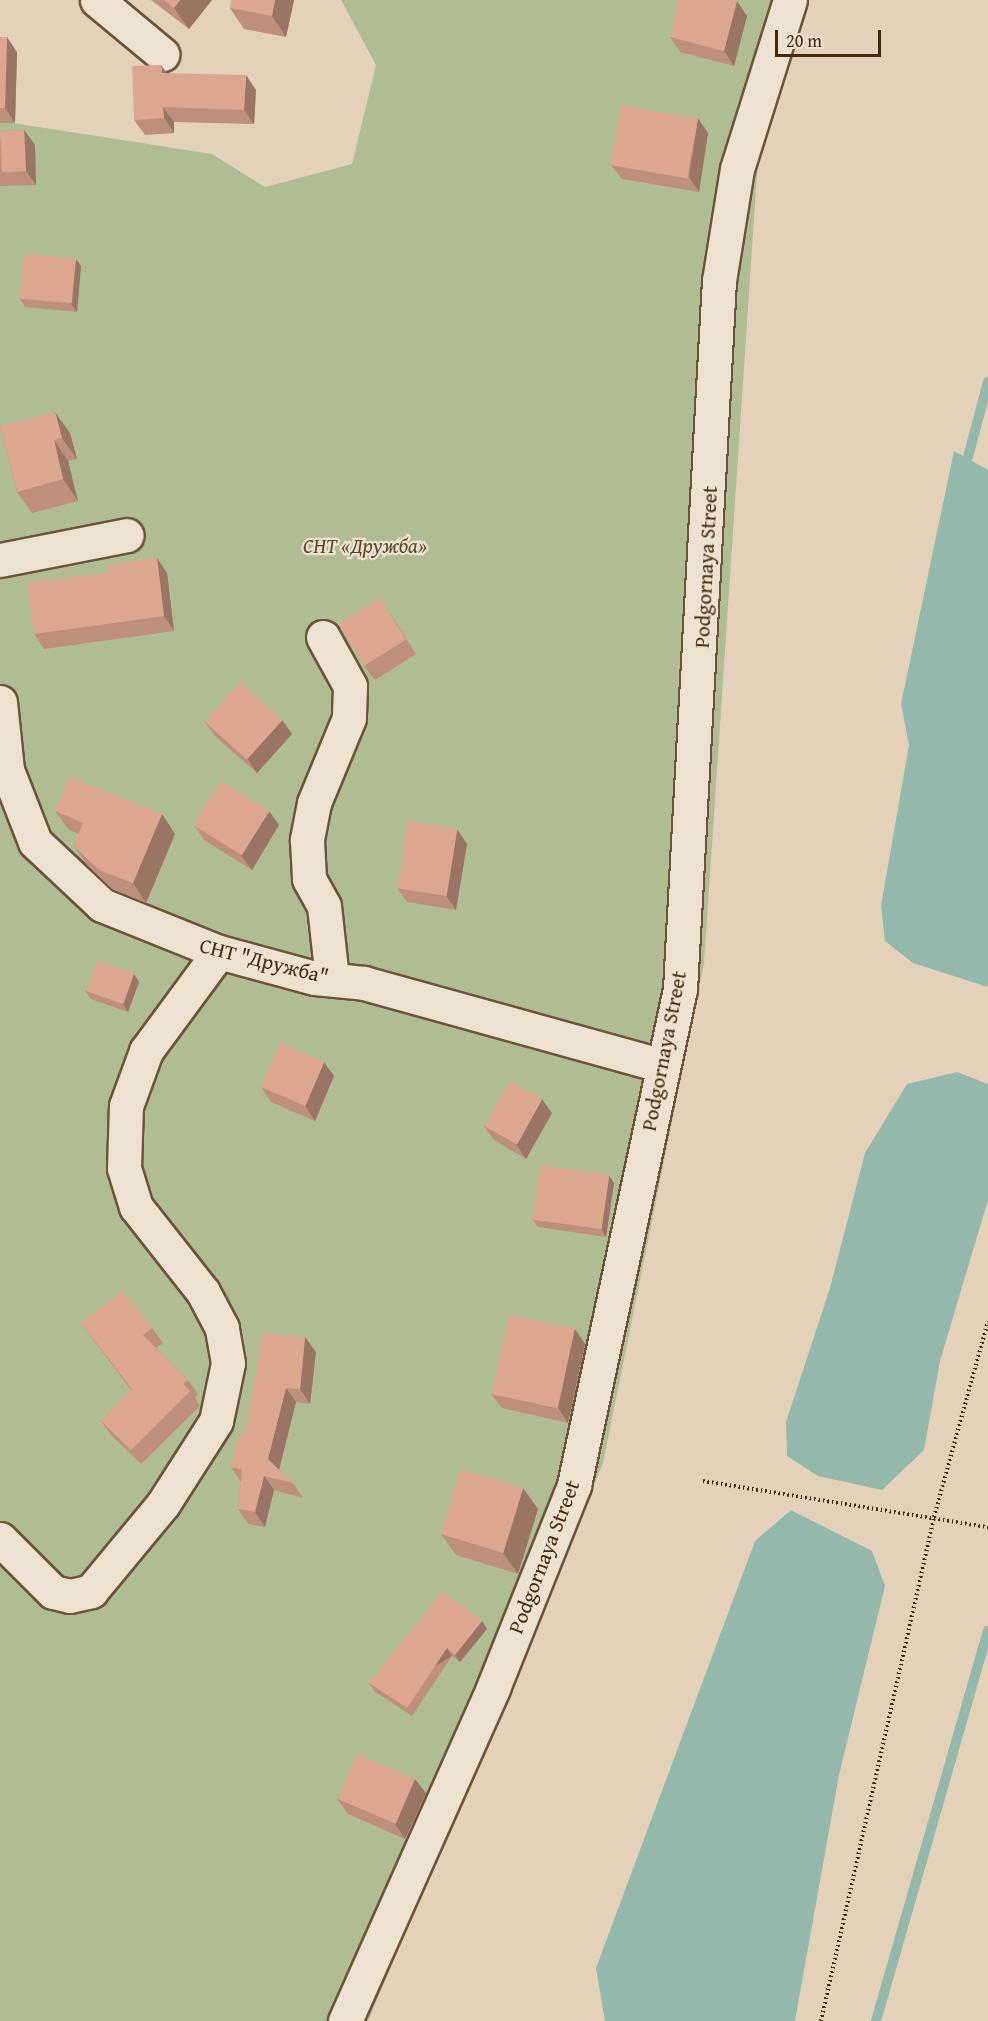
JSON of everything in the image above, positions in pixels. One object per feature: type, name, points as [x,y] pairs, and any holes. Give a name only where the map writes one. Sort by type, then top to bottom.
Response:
[{"type":"street","points":[[98,0],[162,54]]},
{"type":"street","name":"Podgornaya Street","points":[[345,2021],[493,1688],[574,1485],[660,1065],[680,989],[719,281],[737,170],[789,0]]},
{"type":"street","points":[[0,560],[127,534]]},
{"type":"street","points":[[323,637],[350,686],[349,718],[314,803],[307,840],[309,879],[324,906],[332,979]]},
{"type":"street","name":"СНТ \"Дружба\"","points":[[0,702],[7,770],[35,842],[102,904],[219,952],[332,979],[364,982],[660,1065]]},
{"type":"street","points":[[0,1539],[53,1592],[70,1596],[91,1591],[164,1504],[216,1421],[228,1363],[222,1328],[203,1292],[135,1207],[124,1168],[126,1107],[146,1052],[219,952]]},
{"type":"path","points":[[821,2021],[934,1517],[988,1321]]},
{"type":"path","points":[[703,1481],[988,1527]]},
{"type":"green space","name":"СНТ «Дружба»","points":[[341,0],[808,0],[758,159],[704,964],[603,1463],[368,2021],[0,2021],[0,121],[212,154],[265,187],[352,164],[376,65]]},
{"type":"water","points":[[954,451],[988,470],[988,987],[913,963],[885,941],[881,906],[909,745],[901,704]]},
{"type":"water","points":[[957,1072],[988,1084],[988,1200],[940,1361],[924,1450],[882,1490],[818,1476],[787,1456],[786,1422],[830,1288],[865,1153],[907,1084]]},
{"type":"water","points":[[791,1510],[872,1551],[885,1586],[839,1775],[795,2021],[605,2021],[596,1968],[755,1541]]},
{"type":"building","points":[[164,0],[180,0],[174,8]]},
{"type":"building","points":[[231,0],[275,0],[272,16],[230,8]]},
{"type":"building","points":[[679,0],[737,1],[724,51],[670,37]]},
{"type":"building","points":[[0,37],[7,37],[5,108],[0,108]]},
{"type":"building","points":[[161,65],[162,73],[246,75],[244,110],[163,107],[164,118],[134,120],[132,66]]},
{"type":"building","points":[[621,105],[698,119],[687,179],[610,165]]},
{"type":"building","points":[[24,130],[26,171],[2,172],[0,131]]},
{"type":"building","points":[[24,254],[76,259],[72,303],[20,299]]},
{"type":"building","points":[[55,412],[62,438],[54,440],[63,479],[17,492],[0,426]]},
{"type":"building","points":[[157,558],[164,616],[34,634],[27,582],[109,573],[108,565]]},
{"type":"building","points":[[380,598],[406,640],[364,666],[338,624]]},
{"type":"building","points":[[240,682],[282,720],[247,760],[205,721]]},
{"type":"building","points":[[70,777],[162,814],[133,883],[99,870],[74,846],[83,823],[55,811]]},
{"type":"building","points":[[221,781],[269,811],[242,855],[193,825]]},
{"type":"building","points":[[408,821],[457,829],[447,896],[397,888]]},
{"type":"building","points":[[97,961],[134,974],[123,1004],[87,991]]},
{"type":"building","points":[[280,1043],[324,1062],[305,1106],[261,1087]]},
{"type":"building","points":[[510,1081],[542,1099],[517,1144],[485,1126]]},
{"type":"building","points":[[540,1165],[609,1175],[602,1229],[532,1219]]},
{"type":"building","points":[[123,1291],[152,1328],[143,1335],[188,1380],[183,1384],[190,1391],[131,1450],[101,1421],[132,1389],[81,1323]]},
{"type":"building","points":[[509,1315],[575,1329],[558,1408],[492,1394]]},
{"type":"building","points":[[263,1333],[305,1337],[300,1389],[286,1388],[268,1459],[293,1483],[264,1476],[255,1512],[238,1509],[242,1470],[231,1467],[240,1431],[245,1436]]},
{"type":"building","points":[[461,1469],[523,1488],[503,1553],[441,1534]]},
{"type":"building","points":[[443,1591],[482,1621],[455,1655],[447,1648],[407,1708],[369,1683]]},
{"type":"building","points":[[357,1754],[415,1779],[396,1824],[338,1799]]},
{"type":"waterway","points":[[968,457],[988,382]]},
{"type":"waterway","points":[[876,2021],[988,1631]]}]
